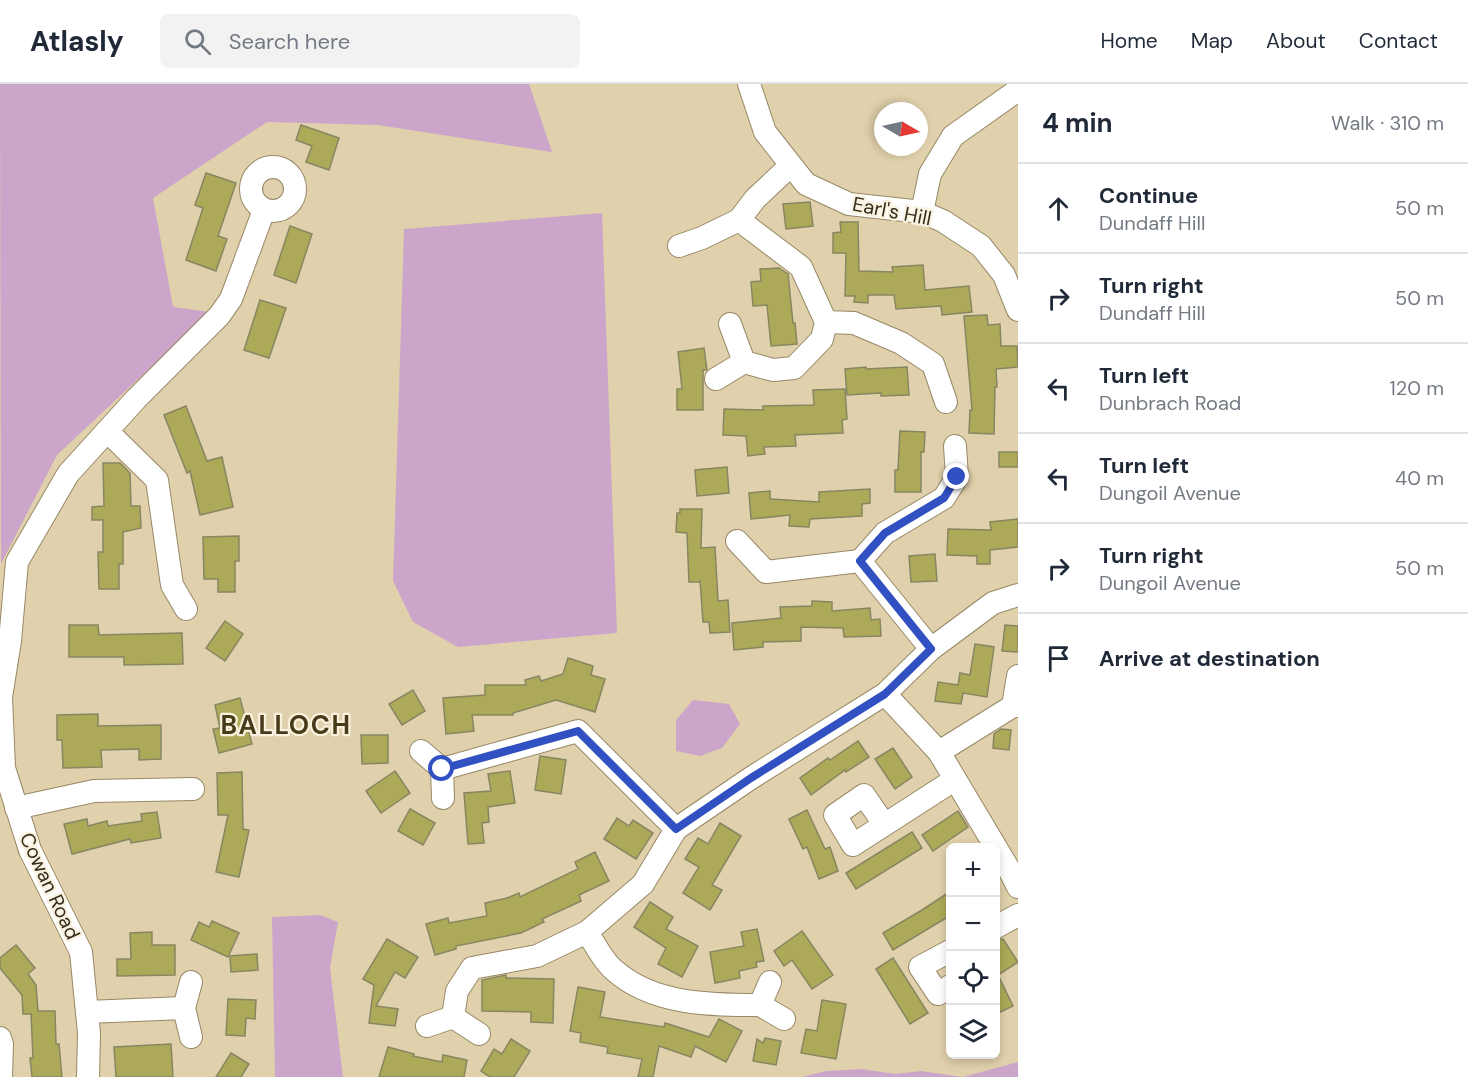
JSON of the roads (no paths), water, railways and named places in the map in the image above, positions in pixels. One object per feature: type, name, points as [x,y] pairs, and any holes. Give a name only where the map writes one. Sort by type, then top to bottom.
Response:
[{"type":"street","name":"Earl's Hill","points":[[749,84],[765,132],[806,184],[849,204],[922,212],[943,221],[981,246],[1004,275],[1018,310]]},
{"type":"street","points":[[922,212],[930,174],[953,136],[1018,90]]},
{"type":"street","points":[[679,246],[702,238],[739,220],[755,199],[790,166]]},
{"type":"street","name":"Cowan Road","points":[[88,1077],[89,1033],[81,952],[30,850],[4,768],[0,697],[10,641],[17,562],[68,474],[136,399],[219,316],[231,299],[264,210]]},
{"type":"street","points":[[716,379],[744,362],[772,370],[794,368],[822,339],[826,322],[801,267],[739,220]]},
{"type":"street","points":[[826,322],[854,323],[901,343],[933,364],[946,402]]},
{"type":"street","points":[[730,324],[744,362]]},
{"type":"street","points":[[107,431],[157,480],[172,585],[186,609]]},
{"type":"street","points":[[737,541],[765,572],[860,561],[885,533],[944,498],[957,477],[955,446]]},
{"type":"street","points":[[860,561],[931,649]]},
{"type":"street","points":[[453,1017],[457,991],[472,968],[537,956],[587,932],[643,884],[676,829],[751,778],[885,694],[931,649],[993,603],[1018,595]]},
{"type":"street","points":[[939,752],[1015,706],[1018,676]]},
{"type":"street","points":[[885,694],[939,752],[954,780],[1016,875]]},
{"type":"street","points":[[442,769],[578,731],[676,829]]},
{"type":"street","points":[[421,751],[442,769],[443,798]]},
{"type":"street","points":[[884,824],[954,780]]},
{"type":"street","points":[[16,808],[94,791],[193,789]]},
{"type":"street","points":[[1000,925],[1018,915]]},
{"type":"street","points":[[587,932],[612,969],[647,991],[679,1000],[729,1005],[760,1005],[784,1019]]},
{"type":"street","points":[[946,955],[920,967],[938,994],[946,989]]},
{"type":"street","points":[[191,982],[184,1008],[191,1037]]},
{"type":"street","points":[[760,1005],[770,982]]},
{"type":"street","points":[[87,1012],[184,1008]]},
{"type":"street","points":[[427,1026],[453,1017]]},
{"type":"street","points":[[453,1017],[479,1034]]},
{"type":"street","points":[[0,1038],[2,1044],[1,1077]]},
{"type":"district","name":"BALLOCH","points":[[286,725]]}]
